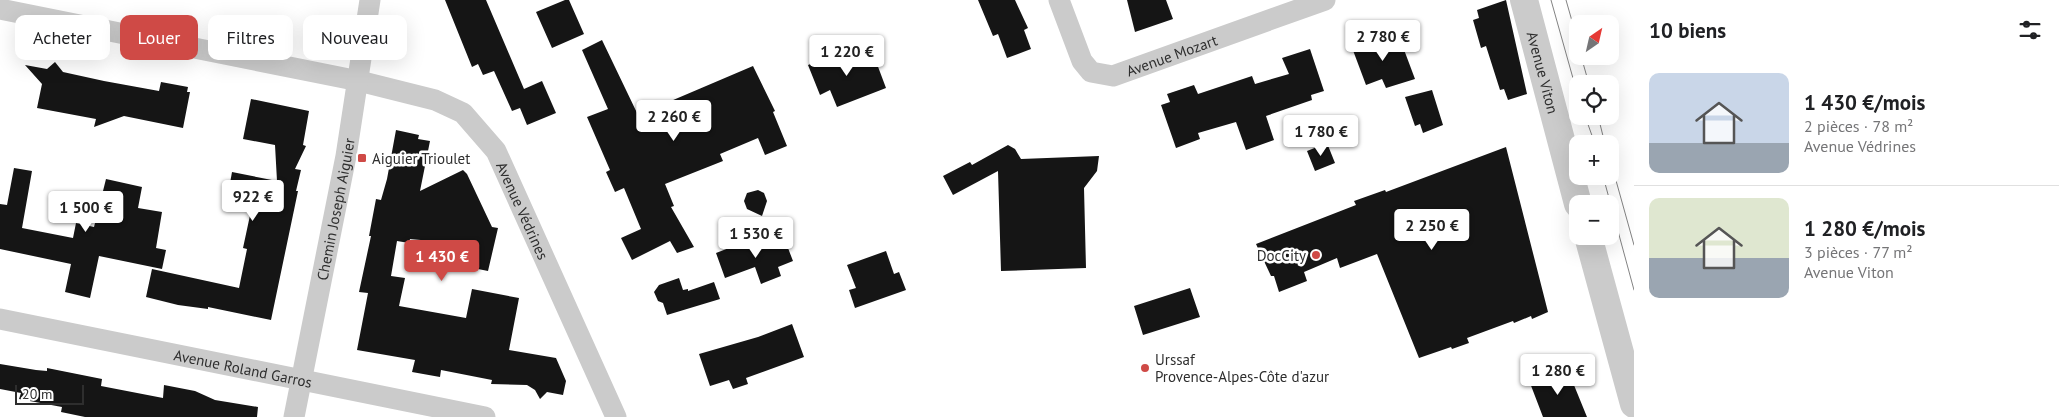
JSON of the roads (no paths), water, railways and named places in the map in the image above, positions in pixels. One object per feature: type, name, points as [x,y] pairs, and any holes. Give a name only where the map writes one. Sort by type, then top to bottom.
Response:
[{"type":"street","name":"Chemin Joseph Aiguier","points":[[294,417],[359,82],[370,0]]},
{"type":"street","name":"Avenue Mozart","points":[[1059,0],[1082,61],[1090,72],[1108,76],[1325,0]]},
{"type":"street","name":"Avenue Viton","points":[[1524,0],[1576,195]]},
{"type":"street","name":"Avenue Védrines","points":[[0,9],[359,82],[435,100],[462,113],[496,151],[616,417]]},
{"type":"street","points":[[1590,245],[1634,404]]},
{"type":"street","name":"Avenue Roland Garros","points":[[0,319],[485,417]]},
{"type":"tram line","points":[[1551,0],[1572,75]]},
{"type":"tram line","points":[[1566,0],[1570,15]]},
{"type":"tram line","points":[[1584,65],[1586,75]]},
{"type":"tram line","points":[[1588,125],[1592,135]]},
{"type":"tram line","points":[[1600,125],[1603,135]]},
{"type":"tram line","points":[[1605,185],[1634,290]]},
{"type":"tram line","points":[[1617,185],[1634,245]]},
{"type":"place","name":"Aiguier Trioulet","points":[[362,158]]},
{"type":"place","name":"DocCity","points":[[1316,255]]},
{"type":"place","name":"Urssaf Provence-Alpes-Côte d'azur","points":[[1145,368]]}]
